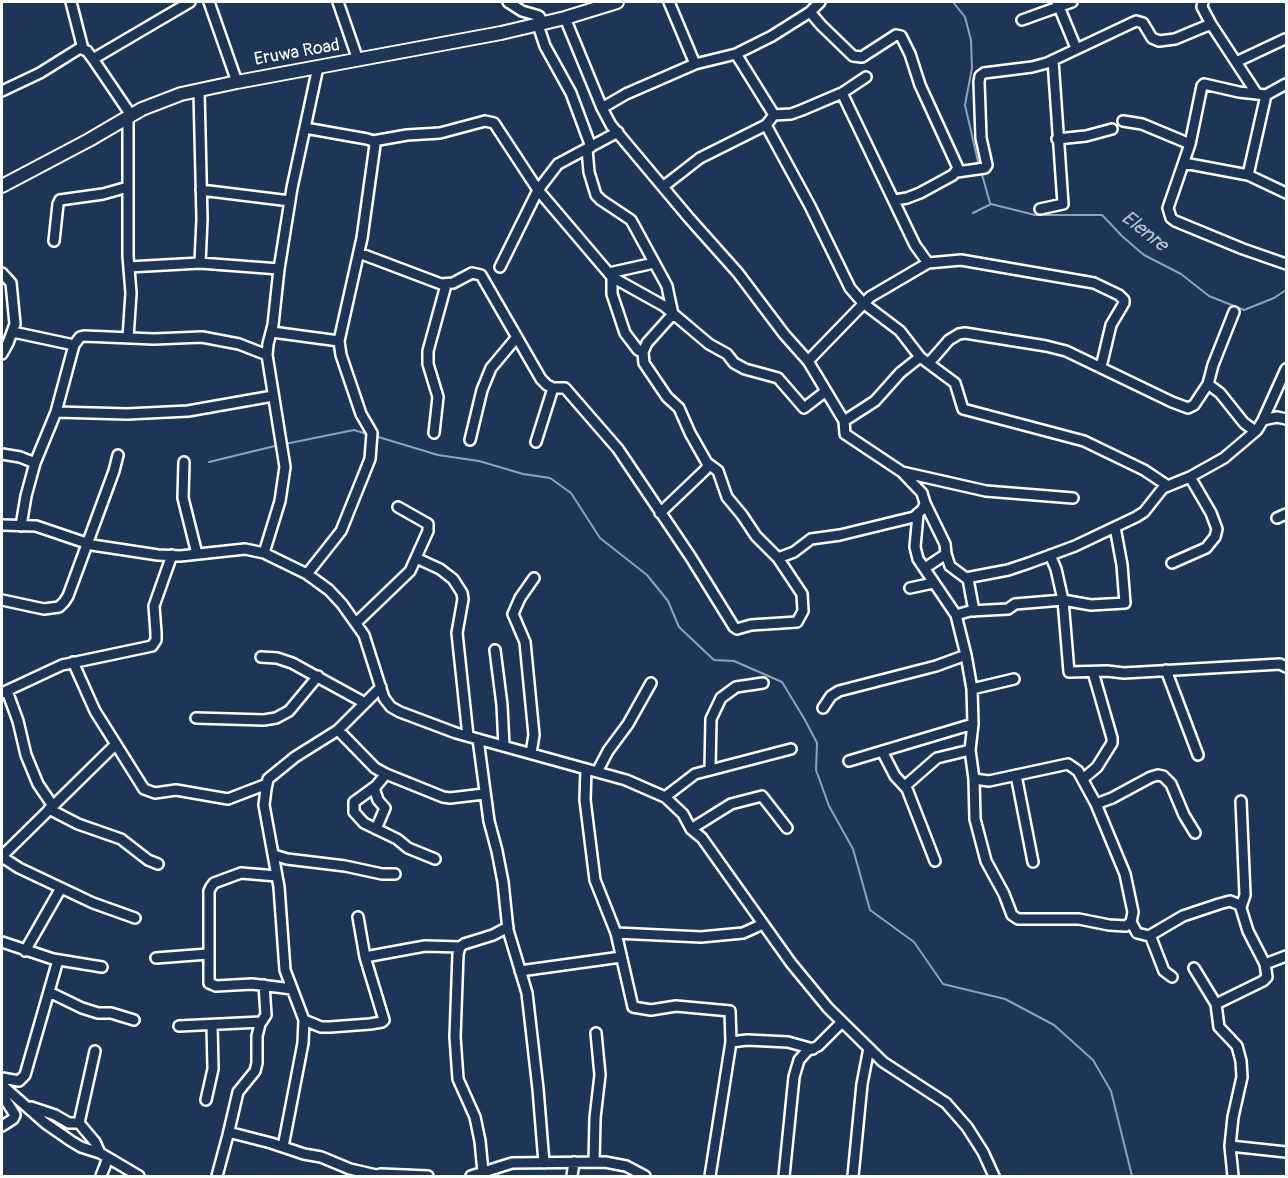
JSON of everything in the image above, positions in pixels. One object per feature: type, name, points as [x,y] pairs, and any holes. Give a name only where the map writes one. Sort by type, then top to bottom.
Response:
[{"type":"main road","name":"Eruwa Road","points":[[2,186],[156,103],[237,82],[541,24],[565,18],[599,4],[617,2]]},
{"type":"street","points":[[73,2],[83,49],[93,59],[130,116],[128,338]]},
{"type":"street","points":[[93,59],[190,2]]},
{"type":"street","points":[[209,2],[237,82]]},
{"type":"street","points":[[338,2],[358,60]]},
{"type":"street","points":[[508,2],[522,11],[539,16],[545,46],[571,93],[589,148],[589,172],[596,195],[631,220],[667,286],[673,314]]},
{"type":"street","points":[[669,2],[695,64]]},
{"type":"street","points":[[602,108],[626,94],[695,64],[736,54],[772,36],[810,12],[820,2]]},
{"type":"street","points":[[1023,20],[1058,5],[1072,2]]},
{"type":"street","points":[[1203,2],[1202,7],[1211,24],[1261,94],[1248,176]]},
{"type":"street","points":[[1058,5],[1076,48]]},
{"type":"street","points":[[810,12],[857,58],[896,35],[901,36],[923,92],[957,163],[957,172]]},
{"type":"street","points":[[565,18],[602,108],[618,132],[738,273],[784,334],[808,361],[844,421],[845,434],[849,439],[902,472],[922,493],[945,544],[950,567],[968,579],[974,611]]},
{"type":"street","points":[[895,200],[908,198],[957,172],[985,168],[987,165],[981,138],[979,82],[984,73],[1032,67],[1053,60],[1136,21],[1143,23],[1152,38],[1159,41],[1175,39],[1211,24]]},
{"type":"street","points":[[1236,62],[1285,39]]},
{"type":"street","points":[[2,91],[40,73],[76,50],[83,49]]},
{"type":"street","points":[[736,54],[774,115]]},
{"type":"street","points":[[1040,209],[1062,204],[1053,60]]},
{"type":"street","points":[[264,553],[280,501],[285,467],[267,355],[290,201],[318,67]]},
{"type":"street","points":[[664,186],[700,158],[766,125],[774,115],[791,114],[842,93],[866,77]]},
{"type":"street","points":[[1287,84],[1261,94],[1204,84],[1190,144],[1168,207],[1171,218],[1175,221],[1287,264]]},
{"type":"street","points":[[199,91],[200,263]]},
{"type":"street","points":[[842,93],[915,245],[928,263]]},
{"type":"street","points":[[305,129],[373,141],[407,135],[440,133],[490,121],[494,123],[538,190],[610,275],[664,306],[745,369],[778,378],[804,408],[826,391]]},
{"type":"street","points":[[1123,121],[1142,124],[1190,144]]},
{"type":"street","points":[[766,125],[810,206],[850,288],[863,303],[900,331],[920,357],[956,383],[960,405],[963,409],[1084,441],[1144,470],[1168,486]]},
{"type":"street","points":[[1058,139],[1086,136],[1112,129]]},
{"type":"street","points":[[500,267],[538,190],[558,164],[618,132]]},
{"type":"street","points":[[307,574],[334,541],[352,508],[370,459],[371,430],[361,414],[341,355],[339,341],[359,253],[374,154],[373,141]]},
{"type":"street","points":[[1184,163],[1248,176],[1287,193]]},
{"type":"street","points":[[54,241],[60,200],[103,194],[128,187]]},
{"type":"street","points":[[201,190],[290,201]]},
{"type":"street","points":[[359,253],[441,284],[447,285],[472,273],[481,275],[542,379],[553,388],[565,388],[618,449],[737,629],[752,625],[793,624],[801,617],[803,611],[802,594],[778,558],[756,536],[727,497],[718,471],[707,463],[679,408],[667,397],[643,358],[647,343],[673,314]]},
{"type":"street","points":[[808,361],[863,303],[875,294],[928,263],[961,260],[1094,283],[1119,295],[1124,303],[1112,325],[1101,367]]},
{"type":"street","points":[[129,267],[200,263],[279,269]]},
{"type":"street","points":[[610,275],[654,263]]},
{"type":"street","points":[[2,273],[10,284],[15,316],[13,332],[2,354]]},
{"type":"street","points":[[610,275],[612,294],[625,333],[638,350],[643,352]]},
{"type":"street","points":[[434,433],[438,397],[428,364],[428,351],[447,285]]},
{"type":"street","points":[[930,363],[949,340],[965,333],[1046,346],[1066,351],[1184,407],[1194,405],[1208,384],[1234,312]]},
{"type":"street","points":[[13,332],[74,345]]},
{"type":"street","points":[[272,332],[339,341]]},
{"type":"street","points":[[21,526],[35,463],[56,412],[74,345],[80,337],[154,339],[202,337],[238,344],[267,355]]},
{"type":"street","points":[[470,440],[482,390],[491,368],[517,337]]},
{"type":"street","points":[[844,421],[876,401],[900,373],[920,357]]},
{"type":"street","points":[[968,579],[1008,570],[1075,546],[1144,512],[1160,490],[1224,458],[1255,431],[1263,420],[1287,369]]},
{"type":"street","points":[[1208,384],[1220,393],[1244,423],[1255,431]]},
{"type":"street","points":[[536,442],[553,388]]},
{"type":"street","points":[[56,412],[127,414],[188,411],[273,396]]},
{"type":"street","points":[[1263,420],[1277,417],[1287,419]]},
{"type":"street","points":[[2,454],[20,457],[35,463]]},
{"type":"street","points":[[2,600],[44,609],[60,607],[68,596],[118,455]]},
{"type":"street","points":[[184,462],[183,498],[197,554]]},
{"type":"street","points":[[660,513],[705,470],[707,463]]},
{"type":"street","points":[[902,472],[986,491],[1073,498]]},
{"type":"street","points":[[1172,563],[1206,548],[1215,537],[1216,529],[1211,513],[1190,477]]},
{"type":"street","points":[[778,558],[794,552],[811,538],[914,517],[925,503]]},
{"type":"street","points":[[357,622],[410,571],[429,527],[428,524],[398,507]]},
{"type":"street","points":[[918,514],[916,552],[918,560],[956,615],[966,655],[972,689],[973,724],[970,750],[975,779],[975,819],[986,861],[1014,918],[1056,920],[1079,918],[1109,925],[1126,926],[1131,922]]},
{"type":"street","points":[[1277,518],[1287,514]]},
{"type":"street","points":[[2,525],[36,526],[87,543],[123,551],[172,555],[245,549],[264,553],[307,574],[329,590],[357,622],[368,645],[387,704],[400,712],[468,736],[626,780],[665,797],[684,814],[691,829],[702,838],[791,963],[842,1022],[883,1062],[946,1103],[957,1114],[982,1152],[994,1176]]},
{"type":"street","points":[[956,615],[974,611],[1008,609],[1015,604],[1063,600],[1090,605],[1125,603],[1122,565],[1115,527]]},
{"type":"street","points":[[925,568],[946,554]]},
{"type":"street","points":[[158,864],[148,860],[121,839],[78,824],[51,808],[26,755],[18,721],[4,692],[73,662],[152,646],[156,640],[154,606],[172,555]]},
{"type":"street","points":[[1050,555],[1056,569],[1063,600],[1068,670],[1073,673],[1124,673],[1280,664],[1287,667]]},
{"type":"street","points":[[416,558],[440,569],[453,579],[462,593],[457,633],[468,736]]},
{"type":"street","points":[[531,753],[534,735],[525,642],[513,615],[520,598],[534,578]]},
{"type":"street","points":[[910,588],[933,583]]},
{"type":"street","points":[[495,650],[502,705],[504,746]]},
{"type":"street","points":[[823,708],[831,696],[839,691],[936,666],[966,655]]},
{"type":"street","points":[[261,657],[277,658],[318,676],[334,688],[365,703]]},
{"type":"street","points":[[73,662],[95,711],[144,789],[150,792],[176,790],[228,799],[267,784]]},
{"type":"street","points":[[1166,670],[1198,755]]},
{"type":"street","points":[[1084,778],[1097,766],[1112,742],[1093,672]]},
{"type":"street","points":[[196,718],[264,720],[276,718],[289,711],[318,676]]},
{"type":"street","points":[[972,689],[1014,679]]},
{"type":"street","points":[[597,772],[628,724],[651,682]]},
{"type":"street","points":[[710,769],[711,719],[721,698],[736,687],[763,683]]},
{"type":"street","points":[[283,1147],[303,1043],[304,1020],[286,975],[277,876],[264,805],[268,779],[295,757],[338,730],[381,687]]},
{"type":"street","points":[[849,761],[973,724]]},
{"type":"street","points":[[338,730],[375,768],[386,774],[450,798],[484,794]]},
{"type":"street","points":[[478,739],[484,773],[484,794],[503,882],[508,927],[530,1011],[544,1163]]},
{"type":"street","points":[[115,746],[2,857],[19,868],[61,888],[135,918]]},
{"type":"street","points":[[665,797],[696,774],[791,749]]},
{"type":"street","points":[[905,786],[937,758],[970,750]]},
{"type":"street","points":[[882,751],[895,776],[905,786],[935,861]]},
{"type":"street","points":[[975,779],[989,780],[1068,764],[1078,771],[1084,778],[1096,804],[1125,874],[1133,912],[1131,922],[1137,933],[1150,935],[1183,916],[1219,903],[1230,901],[1241,907]]},
{"type":"street","points":[[586,769],[585,800],[595,880],[616,933],[633,1007],[651,1010],[676,1006],[730,1011],[731,1042],[711,1176]]},
{"type":"street","points":[[386,774],[374,788],[359,796],[354,802],[353,808],[358,817],[397,839],[408,848],[435,859]]},
{"type":"street","points":[[1016,775],[1033,862]]},
{"type":"street","points":[[1096,804],[1151,777],[1163,776],[1171,784],[1184,815],[1195,833]]},
{"type":"street","points":[[374,788],[378,800],[385,808],[376,829]]},
{"type":"street","points":[[691,829],[731,804],[762,796],[788,828]]},
{"type":"street","points":[[1216,1004],[1266,980],[1268,974],[1248,931],[1241,907],[1245,895],[1241,801]]},
{"type":"street","points":[[274,855],[369,872],[395,874]]},
{"type":"street","points":[[277,876],[241,873],[214,883],[211,887],[209,983],[212,986],[264,985],[292,989]]},
{"type":"street","points":[[25,951],[61,888]]},
{"type":"street","points":[[304,1020],[330,1027],[370,1024],[384,1020],[365,957],[358,917]]},
{"type":"street","points":[[616,933],[701,937],[743,933],[763,924]]},
{"type":"street","points":[[365,957],[425,946],[460,947],[508,927]]},
{"type":"street","points":[[1150,935],[1164,970],[1172,977]]},
{"type":"street","points":[[2,942],[58,960],[102,967]]},
{"type":"street","points":[[460,947],[455,1037],[458,1079],[475,1117],[483,1172]]},
{"type":"street","points":[[156,958],[208,954]]},
{"type":"street","points":[[1265,964],[1287,956]]},
{"type":"street","points":[[520,971],[621,957]]},
{"type":"street","points":[[14,1096],[19,1081],[28,1070],[58,960]]},
{"type":"street","points":[[1194,968],[1216,1004],[1219,1027],[1237,1046],[1241,1061],[1242,1077],[1233,1117],[1230,1146],[1233,1176]]},
{"type":"street","points":[[275,986],[286,975]]},
{"type":"street","points":[[217,1176],[238,1092],[255,1071],[257,1063],[257,1036],[261,1022],[266,1015],[264,985]]},
{"type":"street","points":[[49,992],[63,1001],[91,1011],[111,1013],[134,1020]]},
{"type":"street","points":[[44,1008],[63,1001]]},
{"type":"street","points":[[179,1026],[261,1022]]},
{"type":"street","points":[[784,1176],[794,1077],[802,1055],[818,1046],[842,1022]]},
{"type":"street","points":[[206,1100],[213,1069],[212,1025]]},
{"type":"street","points":[[594,1162],[595,1118],[600,1075],[596,1033]]},
{"type":"street","points":[[731,1042],[747,1040],[788,1042],[813,1049]]},
{"type":"street","points":[[853,1176],[869,1048]]},
{"type":"street","points":[[79,1123],[95,1051]]},
{"type":"street","points":[[2,1078],[19,1081]]},
{"type":"street","points":[[2,1085],[45,1123],[81,1148],[104,1156],[139,1176]]},
{"type":"street","points":[[2,1085],[5,1099],[15,1115],[2,1126]]},
{"type":"street","points":[[26,1106],[47,1112],[69,1123],[79,1123],[104,1156],[101,1176]]},
{"type":"street","points":[[228,1135],[236,1133],[321,1157],[374,1176],[410,1174],[428,1176]]},
{"type":"street","points":[[1230,1146],[1287,1152]]},
{"type":"street","points":[[471,1176],[512,1163],[574,1162],[605,1162],[626,1166],[645,1176]]},
{"type":"street","points":[[573,1176],[574,1162]]},
{"type":"waterway","points":[[953,2],[965,17],[971,40],[972,68],[965,105],[979,166]]},
{"type":"waterway","points":[[981,171],[990,203]]},
{"type":"waterway","name":"Elenre","points":[[973,213],[991,204],[1035,215],[1102,215],[1144,255],[1181,274],[1209,296],[1244,310],[1274,298],[1286,290]]},
{"type":"waterway","points":[[285,444],[354,430],[370,435]]},
{"type":"waterway","points":[[375,436],[438,455],[479,461],[523,474],[550,478],[571,493],[600,538],[647,575],[668,601],[679,627],[714,660],[734,661],[782,682],[817,743],[816,770],[829,806],[853,849],[870,910],[914,942],[943,984],[1005,999],[1054,1025],[1093,1060],[1111,1091],[1132,1176]]},
{"type":"waterway","points":[[209,462],[279,445]]}]
